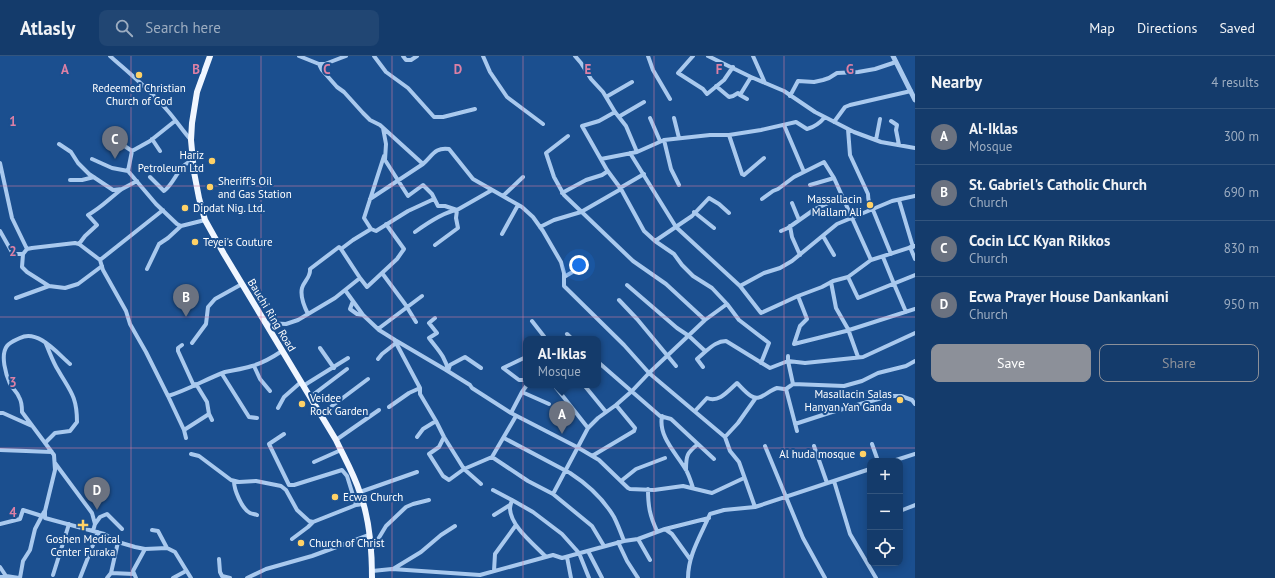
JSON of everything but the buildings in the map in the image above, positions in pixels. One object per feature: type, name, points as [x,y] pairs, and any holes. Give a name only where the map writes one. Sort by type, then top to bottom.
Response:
[{"type":"main road","name":"Bauchi Ring Road","points":[[210,56],[196,99],[191,140],[199,198],[205,220],[341,450],[360,492],[367,519],[371,551],[372,578]]},
{"type":"street","points":[[110,56],[145,87],[167,110],[191,140]]},
{"type":"street","points":[[302,57],[319,64],[325,64],[346,56]]},
{"type":"street","points":[[403,56],[406,60],[411,60],[417,56]]},
{"type":"street","points":[[483,56],[490,72],[507,97],[544,124]]},
{"type":"street","points":[[575,56],[615,112],[620,116],[637,152]]},
{"type":"street","points":[[648,56],[653,70],[670,99]]},
{"type":"street","points":[[693,56],[678,73],[703,89],[707,94],[724,80],[733,67]]},
{"type":"street","points":[[708,56],[716,58],[751,77],[766,83],[815,112],[848,129],[876,140],[915,148]]},
{"type":"street","points":[[753,56],[766,83]]},
{"type":"street","points":[[894,56],[915,100]]},
{"type":"street","points":[[376,57],[386,72],[408,88],[434,117],[443,117],[475,109]]},
{"type":"street","points":[[790,96],[798,81],[814,82],[829,78],[836,73],[858,72],[875,69],[896,62]]},
{"type":"street","points":[[319,64],[322,70],[337,87],[344,92],[362,114],[382,127],[423,164]]},
{"type":"street","points":[[740,95],[751,77]]},
{"type":"street","points":[[606,98],[632,82]]},
{"type":"street","points":[[716,86],[728,97],[738,93],[747,99]]},
{"type":"street","points":[[834,122],[845,107],[911,92]]},
{"type":"street","points":[[620,116],[644,102]]},
{"type":"street","points":[[615,112],[599,121],[582,126],[600,159],[621,188],[644,231],[655,241],[674,254],[693,276],[712,288],[739,320],[769,343],[761,363]]},
{"type":"street","points":[[600,159],[637,152],[662,140],[710,135],[729,135],[796,122],[807,129],[813,128],[825,117]]},
{"type":"street","points":[[650,118],[662,140],[671,168],[679,185]]},
{"type":"street","points":[[674,118],[679,138]]},
{"type":"street","points":[[876,140],[880,119]]},
{"type":"street","points":[[128,171],[132,151],[152,139],[175,121]]},
{"type":"street","points":[[891,121],[897,125],[896,130],[899,145]]},
{"type":"street","points":[[784,125],[804,172]]},
{"type":"street","points":[[382,127],[386,144],[384,160],[408,196],[423,185],[432,194],[438,206],[445,206],[457,210]]},
{"type":"street","points":[[848,129],[850,155],[868,194],[871,206],[891,254]]},
{"type":"street","points":[[729,135],[742,174],[744,175],[764,158]]},
{"type":"street","points":[[568,136],[546,153],[554,177],[562,193],[633,261],[666,284],[705,320]]},
{"type":"street","points":[[152,139],[160,151]]},
{"type":"street","points":[[120,143],[132,151]]},
{"type":"street","points":[[59,144],[71,152],[78,163],[89,174],[114,190],[122,189]]},
{"type":"street","points":[[370,199],[423,164],[437,149],[449,149],[473,180],[518,205],[533,217],[561,262],[564,269],[564,286],[624,345],[649,373],[725,437],[730,451],[739,462],[755,507]]},
{"type":"street","points":[[385,153],[364,218],[371,229],[376,231],[408,211],[434,199]]},
{"type":"street","points":[[630,153],[676,227],[740,286],[761,313],[831,282],[848,277],[871,260],[913,247]]},
{"type":"street","points":[[92,159],[112,168],[128,171],[163,210],[181,226]]},
{"type":"street","points":[[150,177],[164,191],[168,188],[183,166],[187,162],[193,161]]},
{"type":"street","points":[[762,199],[773,190],[778,189],[794,176],[824,162],[834,178],[871,260]]},
{"type":"street","points":[[0,163],[12,218],[27,249]]},
{"type":"street","points":[[562,193],[586,180],[602,175],[608,171]]},
{"type":"street","points":[[540,227],[554,220],[581,212],[644,174]]},
{"type":"street","points":[[70,180],[82,180],[94,177]]},
{"type":"street","points":[[503,196],[523,177]]},
{"type":"street","points":[[810,185],[834,178]]},
{"type":"street","points":[[79,244],[97,225],[88,215],[99,209],[108,199],[122,189],[137,181]]},
{"type":"street","points":[[415,232],[423,226],[457,210],[492,190]]},
{"type":"street","points":[[740,286],[764,273],[780,268],[800,255],[837,224],[892,201],[915,196]]},
{"type":"street","points":[[781,231],[815,209],[842,197]]},
{"type":"street","points":[[655,241],[692,216],[694,212],[709,198],[729,213]]},
{"type":"street","points":[[899,200],[915,258]]},
{"type":"street","points":[[792,203],[799,220]]},
{"type":"street","points":[[502,234],[518,205]]},
{"type":"street","points":[[100,260],[163,210]]},
{"type":"street","points":[[434,245],[458,228],[456,218],[457,210]]},
{"type":"street","points":[[694,212],[714,228]]},
{"type":"street","points":[[147,269],[159,244],[181,226],[205,220]]},
{"type":"street","points":[[341,249],[367,287],[396,259],[404,249],[386,224]]},
{"type":"street","points":[[790,226],[792,237],[800,255]]},
{"type":"street","points":[[308,314],[302,297],[302,288],[310,274],[310,269],[339,247],[341,249],[371,229]]},
{"type":"street","points":[[0,231],[13,254],[23,254]]},
{"type":"street","points":[[823,236],[834,255]]},
{"type":"street","points":[[102,266],[78,284],[65,288],[49,286],[26,272],[22,266],[23,254],[27,249],[75,243],[79,244],[100,260],[126,311],[130,324],[168,396],[184,430],[186,438]]},
{"type":"street","points":[[883,256],[906,312]]},
{"type":"street","points":[[564,277],[586,264]]},
{"type":"street","points":[[382,273],[416,322]]},
{"type":"street","points":[[848,277],[858,298],[915,275]]},
{"type":"street","points":[[265,323],[286,324],[298,320],[335,298],[360,278]]},
{"type":"street","points":[[831,282],[836,308],[848,330],[858,357]]},
{"type":"street","points":[[192,343],[206,324],[208,307],[216,300],[242,284]]},
{"type":"street","points":[[627,285],[706,351]]},
{"type":"street","points":[[16,298],[49,286]]},
{"type":"street","points":[[345,290],[363,315],[378,329],[395,341],[448,371],[516,416],[592,456],[630,489],[672,488],[682,486],[712,493],[744,478]]},
{"type":"street","points":[[378,329],[422,296]]},
{"type":"street","points":[[798,296],[807,319],[800,326],[794,344],[848,330],[915,309]]},
{"type":"street","points":[[619,300],[676,366]]},
{"type":"street","points":[[353,301],[350,309],[357,314],[363,315]]},
{"type":"street","points":[[552,494],[566,471],[588,428],[598,418],[616,406],[705,320],[727,304]]},
{"type":"street","points":[[435,318],[429,323],[437,333],[429,338],[443,355],[447,363],[448,371]]},
{"type":"street","points":[[532,321],[544,336]]},
{"type":"street","points":[[704,367],[697,359],[712,346],[726,341],[770,368],[788,361],[805,363],[868,356],[915,333]]},
{"type":"street","points":[[0,577],[6,576],[19,578],[23,561],[30,550],[35,528],[43,513],[55,470],[54,456],[52,452],[22,412],[20,397],[11,386],[4,364],[4,351],[7,345],[23,337],[34,337],[44,342],[70,364]]},
{"type":"street","points":[[378,359],[395,341]]},
{"type":"street","points":[[395,341],[420,388],[420,394],[444,437],[464,469],[481,484]]},
{"type":"street","points":[[44,342],[73,396],[76,405],[77,422],[70,431],[55,433],[45,443]]},
{"type":"street","points":[[182,345],[178,348],[178,351],[195,385],[207,402],[209,414],[212,420]]},
{"type":"street","points":[[320,348],[334,368]]},
{"type":"street","points":[[168,396],[180,393],[222,374],[262,363],[282,351]]},
{"type":"street","points":[[0,354],[4,359]]},
{"type":"street","points":[[788,356],[793,384]]},
{"type":"street","points":[[448,371],[450,365],[465,357],[481,368]]},
{"type":"street","points":[[278,408],[284,397],[302,384],[334,368],[348,358]]},
{"type":"street","points":[[523,358],[503,368],[519,380],[523,380]]},
{"type":"street","points":[[725,437],[738,423],[755,399],[760,398],[777,388],[786,389],[793,384],[844,386],[915,361]]},
{"type":"street","points":[[601,365],[662,416],[671,419],[714,458]]},
{"type":"street","points":[[254,366],[260,379],[270,391]]},
{"type":"street","points":[[310,397],[347,370]]},
{"type":"street","points":[[222,374],[249,417],[257,418]]},
{"type":"street","points":[[320,414],[368,379]]},
{"type":"street","points":[[694,411],[707,398],[712,400],[718,399],[737,383],[749,396],[755,399]]},
{"type":"street","points":[[389,407],[409,393],[420,388]]},
{"type":"street","points":[[511,413],[525,388]]},
{"type":"street","points":[[556,388],[588,428]]},
{"type":"street","points":[[586,388],[606,412]]},
{"type":"street","points":[[786,389],[797,431]]},
{"type":"street","points":[[522,392],[548,404]]},
{"type":"street","points":[[795,424],[889,396],[901,396],[912,400],[915,404]]},
{"type":"street","points":[[592,456],[634,431],[635,428],[616,406]]},
{"type":"street","points":[[336,440],[379,410]]},
{"type":"street","points":[[0,413],[3,412],[33,426]]},
{"type":"street","points":[[184,430],[209,414]]},
{"type":"street","points":[[444,437],[439,447],[429,454],[443,476],[449,480],[464,469],[492,457],[516,416]]},
{"type":"street","points":[[662,416],[660,423],[668,442],[686,470],[693,488]]},
{"type":"street","points":[[417,437],[423,429],[436,421]]},
{"type":"street","points":[[284,434],[269,444],[289,485],[294,485],[342,470],[347,476],[356,505]]},
{"type":"street","points":[[504,438],[580,479],[604,503],[614,518],[624,541]]},
{"type":"street","points":[[686,470],[686,457],[688,452],[698,444]]},
{"type":"street","points":[[872,444],[877,458]]},
{"type":"street","points":[[765,446],[787,496],[803,538],[825,578]]},
{"type":"street","points":[[814,446],[827,483]]},
{"type":"street","points":[[0,450],[52,452]]},
{"type":"street","points":[[314,462],[341,450]]},
{"type":"street","points":[[191,454],[199,456],[222,474],[234,481],[256,481],[281,486],[286,490],[297,510],[308,521],[313,522]]},
{"type":"street","points":[[902,458],[915,454]]},
{"type":"street","points":[[492,457],[528,481],[552,494],[592,526],[604,546]]},
{"type":"street","points":[[621,481],[636,469],[665,458]]},
{"type":"street","points":[[55,463],[92,513],[95,524],[96,531],[80,578]]},
{"type":"street","points":[[688,578],[690,559],[710,514],[724,510],[755,507],[867,470]]},
{"type":"street","points":[[360,492],[417,472]]},
{"type":"street","points":[[234,481],[234,486],[243,506],[250,513],[257,515]]},
{"type":"street","points":[[834,481],[850,534],[876,578]]},
{"type":"street","points":[[648,489],[650,515],[657,531]]},
{"type":"street","points":[[493,490],[511,502],[533,512],[562,534],[579,554],[589,578]]},
{"type":"street","points":[[371,551],[386,526],[406,507],[429,500]]},
{"type":"street","points":[[494,515],[511,502]]},
{"type":"street","points":[[511,502],[510,508],[514,522],[546,557]]},
{"type":"street","points":[[292,539],[313,522],[356,505],[363,504]]},
{"type":"street","points":[[903,510],[915,505]]},
{"type":"street","points":[[0,524],[20,519],[23,510],[43,513]]},
{"type":"street","points":[[43,513],[45,518],[96,531],[118,542],[145,549],[167,548],[174,552],[191,578]]},
{"type":"street","points":[[95,524],[100,517],[107,514],[122,529]]},
{"type":"street","points":[[372,571],[392,569],[470,576],[480,575],[553,555],[562,558],[567,557],[618,542],[638,539],[657,531],[709,518]]},
{"type":"street","points":[[53,575],[69,524]]},
{"type":"street","points":[[494,571],[495,554],[516,525]]},
{"type":"street","points":[[392,569],[420,552],[455,526]]},
{"type":"street","points":[[665,529],[672,534],[690,559]]},
{"type":"street","points":[[152,530],[158,531],[167,548]]},
{"type":"street","points":[[247,578],[266,569],[312,556],[369,535]]},
{"type":"street","points":[[638,539],[650,560]]},
{"type":"street","points":[[107,578],[111,573],[118,542]]},
{"type":"street","points":[[618,542],[627,561],[638,578]]},
{"type":"street","points":[[111,573],[135,576],[133,571],[145,549]]},
{"type":"street","points":[[588,551],[602,578]]},
{"type":"street","points":[[567,557],[571,578]]},
{"type":"street","points":[[219,559],[220,572],[222,576],[230,578]]},
{"type":"street","points":[[0,567],[6,576]]},
{"type":"street","points":[[173,578],[186,571]]},
{"type":"place","name":"Redeemed Christian Church of God","points":[[139,75]]},
{"type":"place","name":"Cocin LCC Kyan Rikkos","points":[[115,159]]},
{"type":"place","name":"Hariz Petroleum Ltd","points":[[212,161]]},
{"type":"place","name":"Sheriff's Oil and Gas Station","points":[[210,187]]},
{"type":"place","name":"Massallacin Mallam Ali","points":[[870,205]]},
{"type":"place","name":"Dipdat Nig. Ltd.","points":[[185,208]]},
{"type":"place","name":"Teyei's Couture","points":[[195,242]]},
{"type":"place","name":"St. Gabriel's Catholic Church","points":[[186,317]]},
{"type":"place","name":"Masallacin Salas Hanyan Yan Ganda","points":[[900,400]]},
{"type":"place","name":"Veidee Rock Garden","points":[[302,404]]},
{"type":"place","name":"Al-Iklas","points":[[562,434]]},
{"type":"place","name":"Al huda mosque","points":[[863,454]]},
{"type":"place","name":"Ecwa Church","points":[[335,497]]},
{"type":"place","name":"Ecwa Prayer House Dankankani","points":[[97,510]]},
{"type":"place","name":"Goshen Medical Center Furaka","points":[[83,525]]},
{"type":"place","name":"Church of Christ","points":[[301,543]]}]
